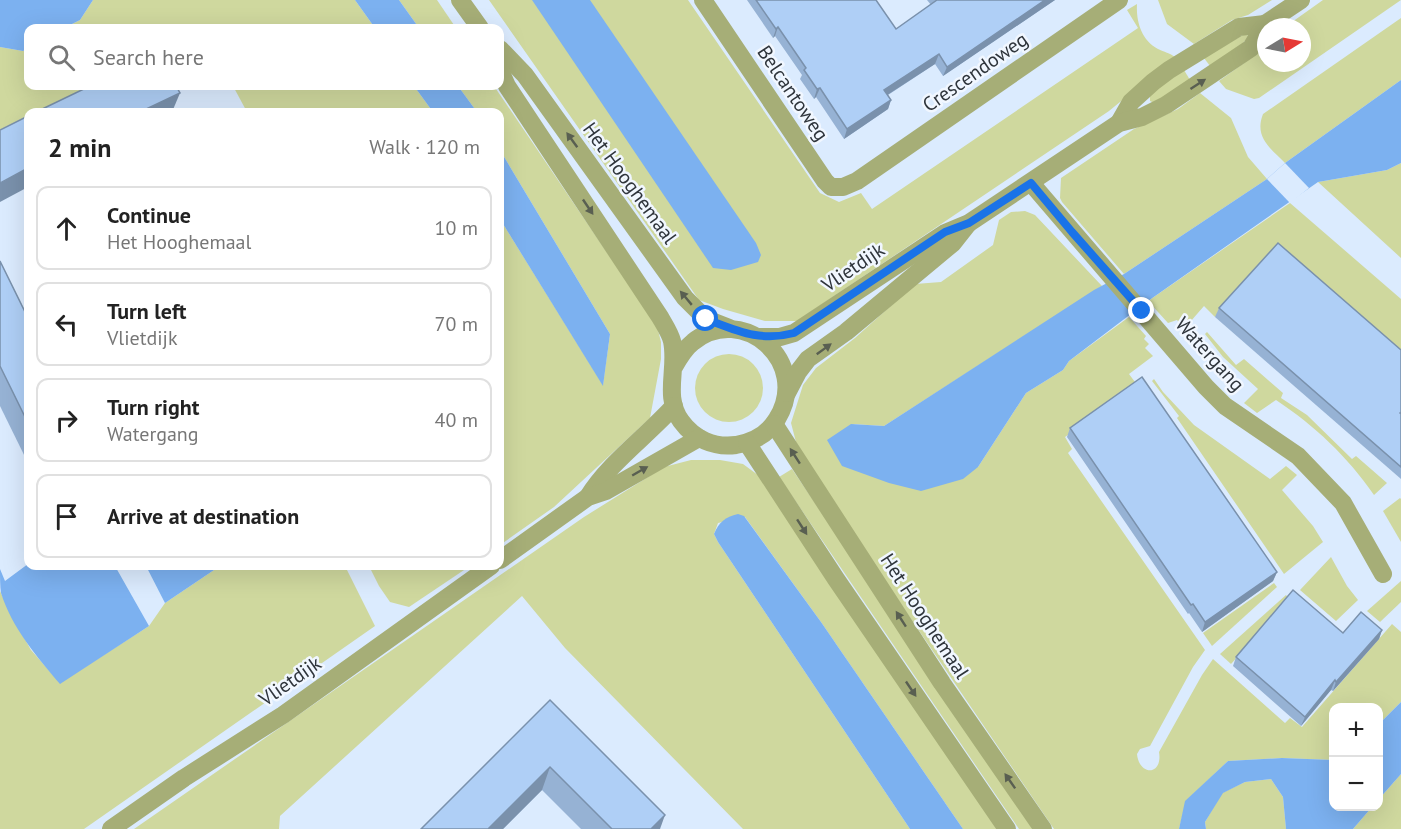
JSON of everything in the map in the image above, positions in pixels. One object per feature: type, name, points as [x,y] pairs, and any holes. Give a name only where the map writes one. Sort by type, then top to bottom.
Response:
[{"type":"street","points":[[460,0],[477,24]]},
{"type":"street","name":"Belcantoweg","points":[[703,0],[825,181],[831,187],[843,187],[857,181]]},
{"type":"street","name":"Crescendoweg","points":[[857,181],[1119,0]]},
{"type":"street","name":"Vlietdijk","points":[[1274,18],[1300,0]]},
{"type":"street","name":"Vlietdijk","points":[[1119,123],[1131,102],[1169,70],[1239,27],[1257,25]]},
{"type":"street","name":"Vlietdijk","points":[[759,338],[780,337],[794,333],[945,232],[969,223],[1119,123],[1142,117],[1166,105],[1251,48],[1257,38]]},
{"type":"street","name":"Het Hooghemaal","points":[[504,53],[525,75],[685,298],[706,319],[734,329]]},
{"type":"street","points":[[504,79],[660,317],[672,340],[674,367],[671,384],[674,406],[679,418],[688,429],[699,438],[713,444],[747,443],[764,435],[783,410],[787,393],[786,374],[770,346],[759,338],[734,329],[711,332],[694,341],[683,352],[674,367]]},
{"type":"street","name":"Watergang","points":[[1031,183],[1206,387],[1225,406],[1298,456],[1343,503],[1383,574]]},
{"type":"street","name":"Vlietdijk","points":[[787,393],[808,359],[846,332],[953,243],[969,223]]},
{"type":"street","points":[[588,496],[599,478],[653,429],[674,406]]},
{"type":"street","name":"Het Hooghemaal","points":[[774,424],[942,683],[1043,829]]},
{"type":"street","points":[[504,557],[588,496],[606,491],[699,438]]},
{"type":"street","points":[[747,443],[836,579],[1007,829]]},
{"type":"street","name":"Vlietdijk","points":[[111,829],[184,778],[283,715],[485,570]]},
{"type":"green space","points":[[93,0],[355,0],[372,24],[72,24],[80,20]]},
{"type":"green space","points":[[399,0],[437,0],[453,24],[416,24]]},
{"type":"green space","points":[[489,0],[688,0],[820,193],[839,202],[861,193],[872,209],[1138,28],[1127,10],[1137,4],[1137,17],[1147,41],[1175,57],[1109,111],[797,321],[765,321],[699,300]]},
{"type":"green space","points":[[1158,0],[1272,0],[1248,15],[1232,20],[1194,44],[1167,24]]},
{"type":"green space","points":[[1323,0],[1401,0],[1311,62],[1311,18],[1298,18]]},
{"type":"green space","points":[[1401,18],[1401,80],[1285,163],[1269,147],[1262,136],[1263,114]]},
{"type":"green space","points":[[1246,33],[1249,37],[1237,49],[1210,66],[1204,58]]},
{"type":"green space","points":[[0,47],[24,50],[24,90],[103,90],[64,108],[24,108],[24,128],[0,140]]},
{"type":"green space","points":[[1257,51],[1257,72],[1297,72],[1259,98],[1254,99],[1226,89],[1219,81]]},
{"type":"green space","points":[[1184,70],[1190,80],[1154,103],[1150,101],[1150,96],[1159,87]]},
{"type":"green space","points":[[235,90],[417,90],[430,108],[245,108]]},
{"type":"green space","points":[[461,90],[497,90],[657,326],[661,342],[661,359],[650,418],[554,507],[504,542],[504,225],[603,385],[610,334],[504,157],[504,108],[474,108]]},
{"type":"green space","points":[[1200,93],[1231,118],[1248,157],[1267,179],[1124,274],[1062,202],[1060,198],[1061,178],[1134,129],[1178,109]]},
{"type":"green space","points":[[1401,163],[1401,258],[1318,182],[1387,170]]},
{"type":"green space","points":[[1290,203],[1401,299],[1401,351],[1275,250],[1215,317],[1204,306],[1184,329],[1177,320],[1168,323],[1148,301]]},
{"type":"green space","points":[[1025,211],[1035,215],[1102,286],[884,426],[852,424],[978,467],[1026,393],[1063,370],[1069,361],[1129,317],[1146,336],[1144,339],[1149,344],[1145,348],[1153,356],[1129,374],[1138,386],[1065,437],[1072,449],[1068,453],[1205,650],[1193,667],[1150,746],[1140,749],[1137,754],[1142,766],[1150,770],[1158,766],[1159,752],[1213,659],[1285,723],[1290,718],[1302,727],[1392,624],[1401,632],[1401,702],[1383,720],[1383,703],[1329,703],[1329,760],[1282,758],[1228,761],[1186,801],[1179,829],[1054,829],[830,500],[796,442],[791,423],[803,385],[816,368],[855,338],[915,284],[941,282],[993,245],[999,220],[1011,212]]},
{"type":"green space","points":[[1207,332],[1236,365],[1244,359],[1283,393],[1281,398],[1307,415],[1352,459],[1356,456],[1387,483],[1374,495],[1353,467],[1330,443],[1276,400],[1257,413],[1244,403],[1258,389],[1223,357],[1205,334]]},
{"type":"green space","points":[[729,354],[742,356],[753,364],[761,375],[763,388],[761,401],[753,412],[742,420],[729,422],[716,420],[705,412],[697,401],[695,388],[697,375],[705,364],[716,356]]},
{"type":"green space","points":[[1154,379],[1194,425],[1270,479],[1286,466],[1297,475],[1282,490],[1313,526],[1323,542],[1284,574],[1177,418],[1179,416],[1152,381]]},
{"type":"green space","points":[[691,460],[720,460],[743,464],[762,478],[1000,829],[963,829],[821,622],[745,517],[718,523],[714,534],[718,542],[910,829],[743,829],[565,648],[522,596],[280,816],[279,829],[134,829],[584,517],[664,467]]},
{"type":"green space","points":[[792,469],[1037,829],[1019,829],[779,477]]},
{"type":"green space","points":[[1401,499],[1401,542],[1383,511]]},
{"type":"green space","points":[[1331,557],[1347,586],[1358,600],[1336,621],[1300,590]]},
{"type":"green space","points":[[214,570],[347,570],[375,626],[84,829],[0,829],[0,591],[31,650],[60,683],[149,626],[165,603]]},
{"type":"green space","points":[[371,570],[464,570],[409,607],[390,602]]},
{"type":"green space","points":[[1401,581],[1401,602],[1380,622],[1367,611]]},
{"type":"green space","points":[[1274,583],[1277,587],[1212,646],[1203,633]]},
{"type":"green space","points":[[1286,595],[1289,599],[1231,664],[1220,654]]},
{"type":"green space","points":[[1401,774],[1401,829],[1353,829],[1369,811],[1383,811],[1383,794]]},
{"type":"green space","points":[[1271,779],[1283,797],[1286,829],[1206,829],[1205,822],[1222,793],[1245,782]]},
{"type":"water","points":[[0,0],[93,0],[80,20],[72,24],[24,24],[23,51],[0,47]]},
{"type":"water","points":[[355,0],[399,0],[416,24],[372,24]]},
{"type":"water","points":[[532,0],[590,0],[756,243],[761,255],[758,262],[731,270],[713,268]]},
{"type":"water","points":[[1401,80],[1401,163],[1387,170],[1318,182],[1148,301],[1069,361],[1063,370],[1026,393],[978,467],[963,479],[921,491],[889,483],[842,466],[827,440],[851,424],[884,426],[1094,290],[1124,274],[1267,179],[1285,163]]},
{"type":"water","points":[[417,90],[461,90],[474,108],[430,108]]},
{"type":"water","points":[[504,157],[610,334],[603,386],[504,225]]},
{"type":"water","points":[[738,514],[744,516],[821,622],[963,829],[910,829],[718,542],[714,534],[718,526],[726,518]]},
{"type":"water","points":[[24,567],[24,570],[117,570],[149,626],[60,684],[18,630],[1,593],[0,569],[5,581]]},
{"type":"water","points":[[148,570],[214,570],[165,603]]},
{"type":"water","points":[[1401,702],[1401,774],[1383,794],[1383,757],[1383,720]]},
{"type":"water","points":[[1282,758],[1329,760],[1329,811],[1369,811],[1353,829],[1286,829],[1283,797],[1271,779],[1245,782],[1223,793],[1205,822],[1206,829],[1179,829],[1185,801],[1228,761]]},
{"type":"pier","points":[[1285,163],[1309,188],[1290,203],[1267,179]]},
{"type":"building","points":[[756,0],[876,0],[896,29],[937,0],[1045,0],[947,67],[939,54],[884,90],[891,100],[847,129],[820,88],[817,89],[804,70],[806,68],[778,27],[776,29]]},
{"type":"building","points":[[82,90],[178,90],[180,93],[148,108],[44,108]]},
{"type":"building","points":[[24,118],[24,170],[0,183],[0,130]]},
{"type":"building","points":[[1278,243],[1401,350],[1401,467],[1219,308]]},
{"type":"building","points":[[0,261],[24,310],[24,415],[0,366]]},
{"type":"building","points":[[1142,377],[1277,572],[1205,622],[1070,428]]},
{"type":"building","points":[[1293,590],[1343,633],[1361,612],[1382,630],[1336,682],[1335,680],[1305,717],[1236,657]]},
{"type":"building","points":[[550,700],[665,815],[651,829],[612,829],[550,767],[488,829],[421,829]]},
{"type":"route","points":[[706,319],[759,338],[780,337],[794,333],[945,232],[969,223],[1031,183],[1142,311]]}]
